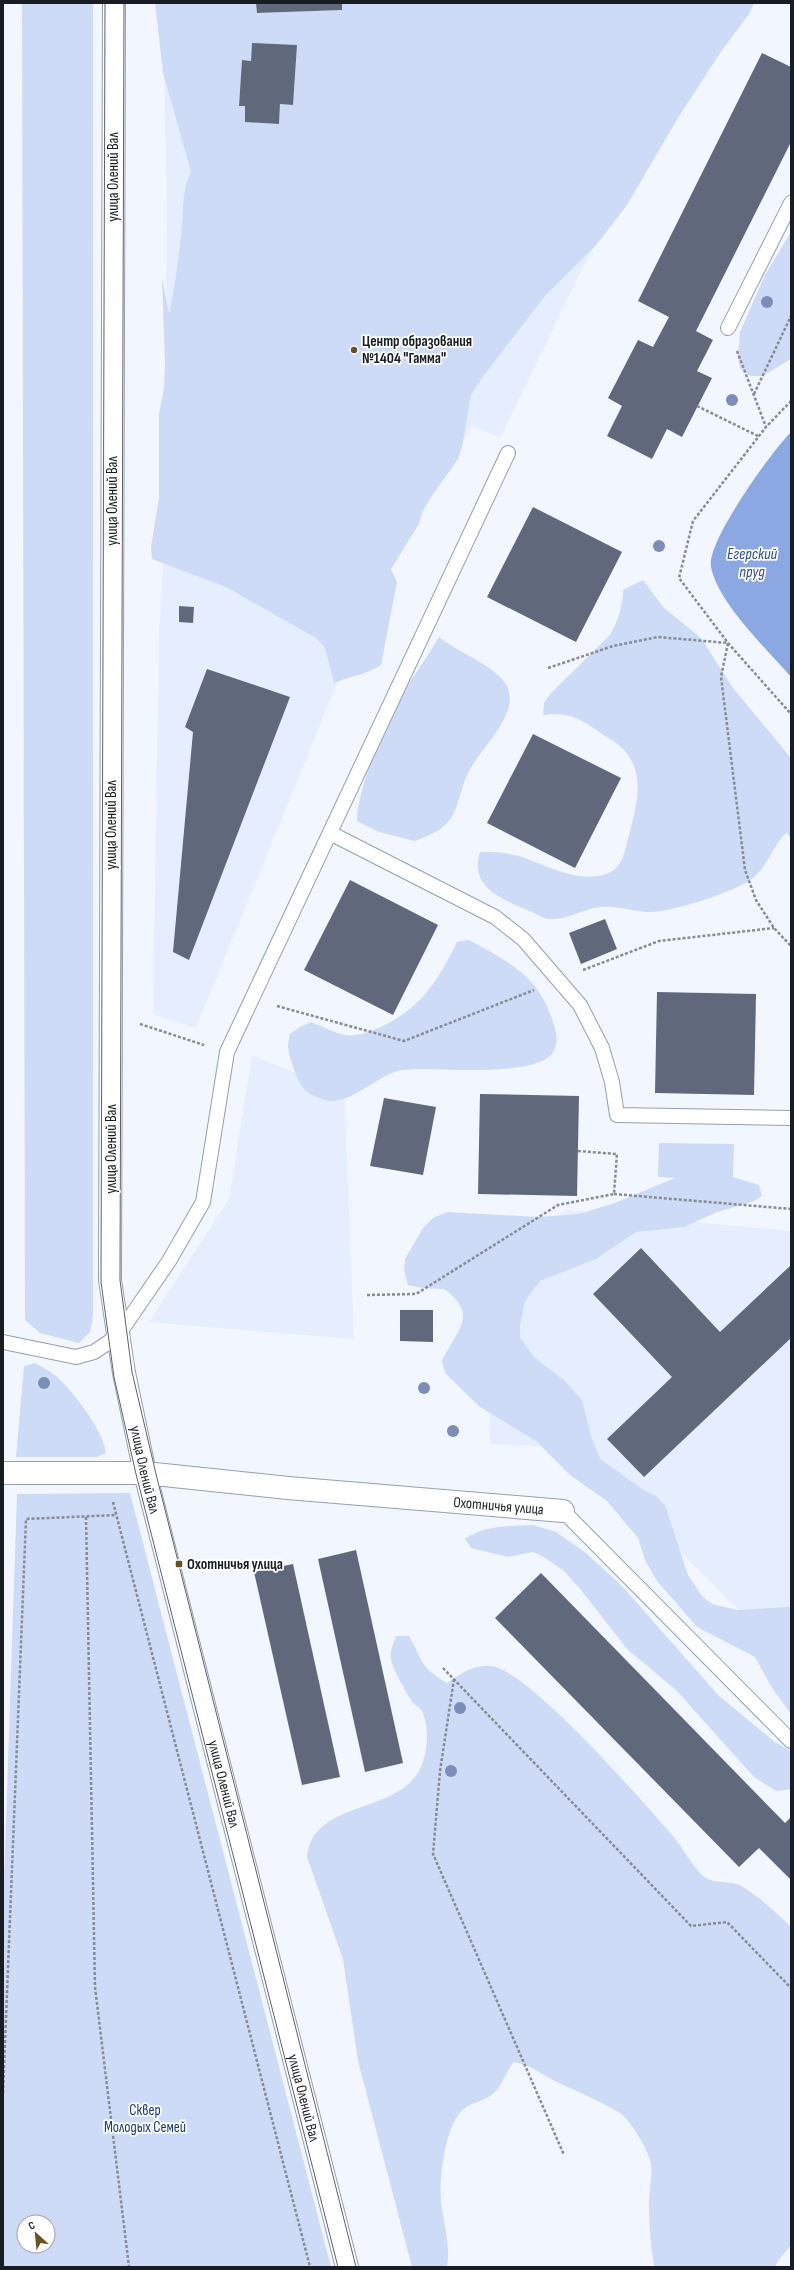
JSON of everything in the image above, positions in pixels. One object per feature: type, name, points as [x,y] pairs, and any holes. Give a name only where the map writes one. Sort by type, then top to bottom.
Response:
[{"type":"street","name":"улица Олений Вал","points":[[114,3],[110,1280],[124,1374],[145,1473],[347,2267]]},
{"type":"street","name":"Охотничья улица","points":[[3,1474],[145,1473],[288,1488],[563,1511]]},
{"type":"lane","points":[[728,328],[791,204]]},
{"type":"lane","points":[[3,1342],[76,1357],[94,1352],[118,1333],[169,1261],[203,1202],[227,1052],[508,453]]},
{"type":"lane","points":[[330,833],[495,917],[523,939],[560,979],[580,1006],[602,1048],[612,1082],[617,1115],[791,1118]]},
{"type":"lane","points":[[563,1511],[791,1741]]},
{"type":"path","points":[[753,395],[791,316]]},
{"type":"path","points":[[728,328],[766,427]]},
{"type":"path","points":[[791,401],[758,436],[693,521],[679,578],[728,643],[791,714]]},
{"type":"path","points":[[697,406],[758,436]]},
{"type":"path","points":[[548,668],[613,646],[658,637],[728,643]]},
{"type":"path","points":[[728,643],[721,677],[745,870],[756,900],[774,928],[791,946]]},
{"type":"path","points":[[252,999],[404,1041],[659,941],[774,928]]},
{"type":"path","points":[[137,1024],[227,1052]]},
{"type":"path","points":[[578,1151],[617,1154],[614,1194]]},
{"type":"path","points":[[367,1295],[416,1294],[558,1205],[614,1194],[791,1208]]},
{"type":"path","points":[[107,1473],[116,1515],[310,2267]]},
{"type":"path","points":[[3,2093],[26,1519],[116,1515]]},
{"type":"path","points":[[86,1517],[95,1987],[129,2267]]},
{"type":"path","points":[[443,1668],[691,1926],[727,1922],[791,1988]]},
{"type":"path","points":[[454,1679],[440,1771],[433,1854],[564,2155]]},
{"type":"shaded area","name":"Центр образования №1404 \"Гамма\"","points":[[163,3],[726,3],[579,275],[500,438],[472,425],[362,622],[196,1028],[153,1014],[159,635],[163,569],[167,224]]},
{"type":"shaded area","points":[[252,1056],[344,1091],[354,1339],[149,1322],[229,1199]]},
{"type":"shaded area","points":[[565,1210],[791,1231],[791,1661],[575,1448],[490,1444],[489,1280]]},
{"type":"green space","points":[[22,3],[93,3],[93,1316],[90,1332],[79,1343],[40,1333],[25,1320]]},
{"type":"green space","name":"Центр образования №1404 \"Гамма\"","points":[[155,3],[256,3],[257,13],[342,10],[342,3],[754,3],[749,14],[720,53],[678,118],[627,205],[597,244],[545,296],[484,375],[471,395],[462,447],[458,459],[429,500],[422,512],[419,524],[391,569],[397,582],[381,665],[370,671],[334,683],[325,648],[316,638],[226,587],[152,559],[151,547],[159,498],[159,414],[164,388],[165,364],[162,278],[169,313],[182,227],[184,195],[191,172],[163,73]],"holes":[[[252,43],[297,45],[293,105],[280,104],[279,124],[245,122],[245,106],[239,106],[242,60],[251,61]]]},
{"type":"green space","points":[[791,232],[791,359],[763,376],[750,376],[740,368],[738,357],[740,332],[765,275]]},
{"type":"green space","points":[[643,580],[664,608],[701,638],[733,688],[791,758],[791,838],[787,833],[784,835],[764,866],[754,877],[727,892],[673,909],[661,911],[645,912],[613,907],[600,907],[559,919],[549,919],[508,901],[490,890],[483,883],[479,874],[478,864],[480,852],[518,856],[555,870],[572,875],[589,877],[607,874],[618,866],[622,860],[635,810],[638,788],[637,777],[630,757],[617,744],[580,720],[560,714],[543,715],[544,703],[551,693],[610,635],[620,613],[623,590]]},
{"type":"green space","points":[[439,637],[484,665],[500,677],[506,684],[510,704],[499,728],[469,771],[456,809],[450,819],[440,829],[415,841],[379,832],[357,821],[358,809],[371,761],[391,713]]},
{"type":"green space","points":[[469,940],[496,955],[520,971],[530,980],[538,991],[546,1004],[557,1037],[555,1048],[547,1058],[531,1065],[486,1070],[402,1070],[383,1077],[354,1095],[334,1101],[317,1097],[303,1088],[294,1070],[290,1056],[288,1046],[290,1034],[311,1022],[345,1035],[364,1033],[381,1027],[396,1019],[418,1001],[427,992],[443,969],[457,942]]},
{"type":"green space","points":[[659,1143],[734,1144],[733,1177],[759,1185],[762,1196],[752,1202],[717,1212],[684,1227],[636,1232],[596,1259],[540,1281],[525,1301],[520,1326],[520,1338],[535,1358],[565,1381],[582,1400],[591,1436],[600,1459],[645,1491],[656,1496],[665,1505],[688,1575],[702,1596],[712,1604],[737,1610],[791,1607],[791,1714],[772,1688],[755,1657],[697,1627],[657,1581],[645,1560],[638,1538],[607,1501],[570,1475],[536,1441],[480,1407],[445,1373],[442,1361],[462,1324],[463,1316],[461,1307],[444,1289],[422,1288],[408,1285],[404,1270],[405,1259],[423,1228],[433,1218],[447,1212],[538,1217],[579,1214],[615,1203],[675,1178],[658,1177]]},
{"type":"green space","points":[[35,1363],[49,1371],[63,1382],[78,1401],[100,1434],[106,1453],[97,1457],[16,1457],[24,1366]]},
{"type":"green space","name":"Сквер Молодых Семей","points":[[130,1493],[331,2267],[3,2267],[3,1911],[17,1494]]},
{"type":"green space","points":[[533,1525],[556,1532],[586,1553],[623,1587],[719,1696],[775,1742],[791,1751],[791,1789],[776,1791],[754,1777],[676,1690],[627,1649],[581,1590],[564,1571],[544,1557],[533,1552],[508,1557],[471,1548],[465,1539],[480,1531],[498,1527]]},
{"type":"green space","points":[[396,1636],[409,1636],[427,1668],[447,1683],[473,1668],[491,1666],[508,1673],[531,1689],[585,1740],[638,1796],[673,1836],[702,1875],[711,1880],[739,1885],[745,1888],[766,1904],[791,1927],[791,2245],[775,2267],[654,2267],[649,2214],[651,2164],[650,2158],[634,2129],[620,2113],[531,2068],[514,2062],[500,2086],[494,2093],[468,2106],[458,2115],[448,2138],[442,2165],[441,2179],[441,2201],[448,2250],[447,2267],[412,2267],[358,2061],[343,1959],[307,1857],[313,1839],[324,1826],[338,1816],[392,1795],[407,1785],[419,1771],[422,1764],[427,1741],[425,1718],[422,1711],[413,1703],[394,1669],[391,1653]]},
{"type":"water","name":"Егерский пруд","points":[[791,432],[791,677],[733,610],[715,581],[711,567],[712,555],[729,518],[756,476]]},
{"type":"building","points":[[256,3],[342,3],[342,10],[257,13]]},
{"type":"building","points":[[252,43],[297,45],[293,105],[280,104],[279,124],[245,122],[245,106],[239,106],[242,60],[251,61]]},
{"type":"building","points":[[762,53],[791,67],[791,142],[696,331],[713,340],[697,371],[712,378],[682,437],[667,429],[652,459],[607,436],[622,406],[608,398],[638,340],[653,347],[669,317],[638,301]]},
{"type":"building","points":[[533,507],[622,552],[576,642],[487,597]]},
{"type":"building","points":[[179,606],[194,607],[193,623],[179,622]]},
{"type":"building","points":[[207,669],[290,697],[189,960],[173,952],[193,732],[185,727]]},
{"type":"building","points":[[533,734],[621,778],[575,868],[487,823]]},
{"type":"building","points":[[350,880],[438,925],[393,1015],[304,970]]},
{"type":"building","points":[[605,919],[617,949],[581,964],[569,933]]},
{"type":"building","points":[[657,992],[756,994],[754,1095],[655,1093]]},
{"type":"building","points":[[480,1094],[579,1096],[577,1196],[478,1194]]},
{"type":"building","points":[[384,1098],[436,1107],[423,1175],[370,1166]]},
{"type":"building","points":[[641,1248],[720,1332],[791,1265],[791,1338],[644,1477],[607,1439],[672,1377],[593,1294]]},
{"type":"building","points":[[400,1310],[433,1310],[433,1342],[400,1341]]},
{"type":"building","points":[[356,1550],[403,1763],[365,1772],[318,1559]]},
{"type":"building","points":[[293,1564],[340,1777],[302,1785],[254,1572]]},
{"type":"building","points":[[541,1573],[785,1823],[791,1817],[791,1880],[759,1848],[739,1867],[495,1618]]},
{"type":"tram line","points":[[105,3],[101,1282],[114,1377],[136,1474],[338,2267]]},
{"type":"tram line","points":[[124,3],[120,1280],[132,1372],[156,1474],[356,2267]]},
{"type":"place","name":"Центр образования №1404 \"Гамма\"","points":[[354,350]]},
{"type":"place","name":"Охотничья улица","points":[[179,1564]]}]
